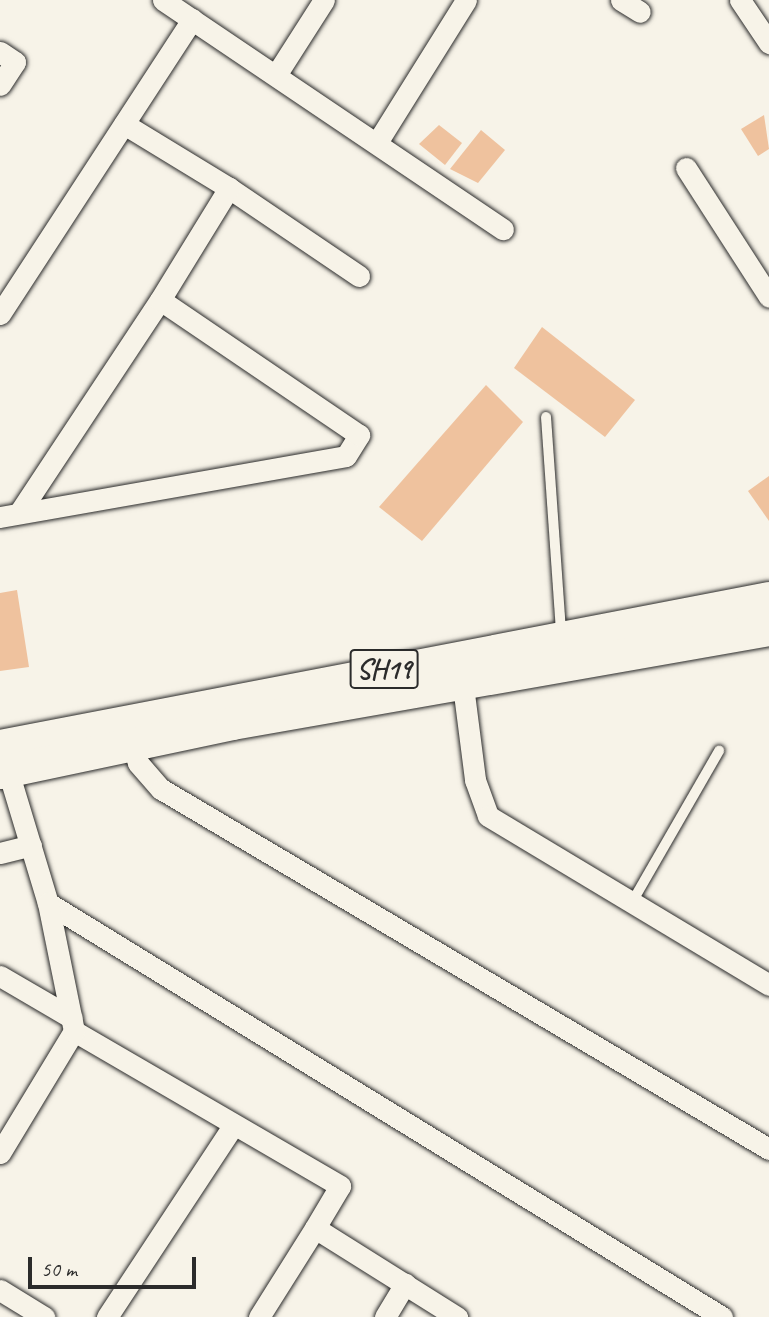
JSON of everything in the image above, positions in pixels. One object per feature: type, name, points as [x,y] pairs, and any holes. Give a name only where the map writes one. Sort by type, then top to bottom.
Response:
[{"type":"main road","name":"SH19","points":[[460,669],[561,637],[769,597]]},
{"type":"main road","name":"SH19","points":[[2,759],[128,731],[460,669],[769,629]]},
{"type":"street","points":[[163,0],[378,141],[503,229]]},
{"type":"street","points":[[276,75],[324,0]]},
{"type":"street","points":[[378,141],[466,0]]},
{"type":"street","points":[[621,0],[640,12]]},
{"type":"street","points":[[740,0],[769,43]]},
{"type":"street","points":[[0,314],[192,19]]},
{"type":"street","points":[[0,52],[16,62],[0,85]]},
{"type":"street","points":[[124,124],[229,188],[359,276]]},
{"type":"street","points":[[686,168],[769,297]]},
{"type":"street","points":[[9,515],[160,300],[229,188]]},
{"type":"street","points":[[9,515],[346,456],[359,435],[160,300]]},
{"type":"street","points":[[460,669],[475,779],[488,816],[631,904],[766,975]]},
{"type":"street","points":[[128,731],[138,763],[161,789],[769,1149]]},
{"type":"street","points":[[0,1153],[73,1025],[48,903],[2,759]]},
{"type":"street","points":[[0,853],[31,845]]},
{"type":"street","points":[[48,903],[722,1317]]},
{"type":"street","points":[[0,976],[233,1126],[340,1186],[259,1317]]},
{"type":"street","points":[[107,1317],[233,1126]]},
{"type":"street","points":[[315,1228],[457,1317]]},
{"type":"street","points":[[385,1317],[405,1284]]},
{"type":"street","points":[[0,1290],[44,1317]]},
{"type":"lane","points":[[546,417],[561,637]]},
{"type":"lane","points":[[631,904],[719,751]]},
{"type":"building","points":[[764,115],[769,149],[758,156],[741,129]]},
{"type":"building","points":[[439,125],[462,143],[445,165],[419,144]]},
{"type":"building","points":[[481,130],[505,150],[478,183],[450,169]]},
{"type":"building","points":[[542,327],[635,400],[605,437],[514,368]]},
{"type":"building","points":[[486,385],[523,422],[422,541],[379,507]]},
{"type":"building","points":[[769,476],[769,521],[748,491]]},
{"type":"building","points":[[17,590],[29,667],[0,671],[0,593]]}]
